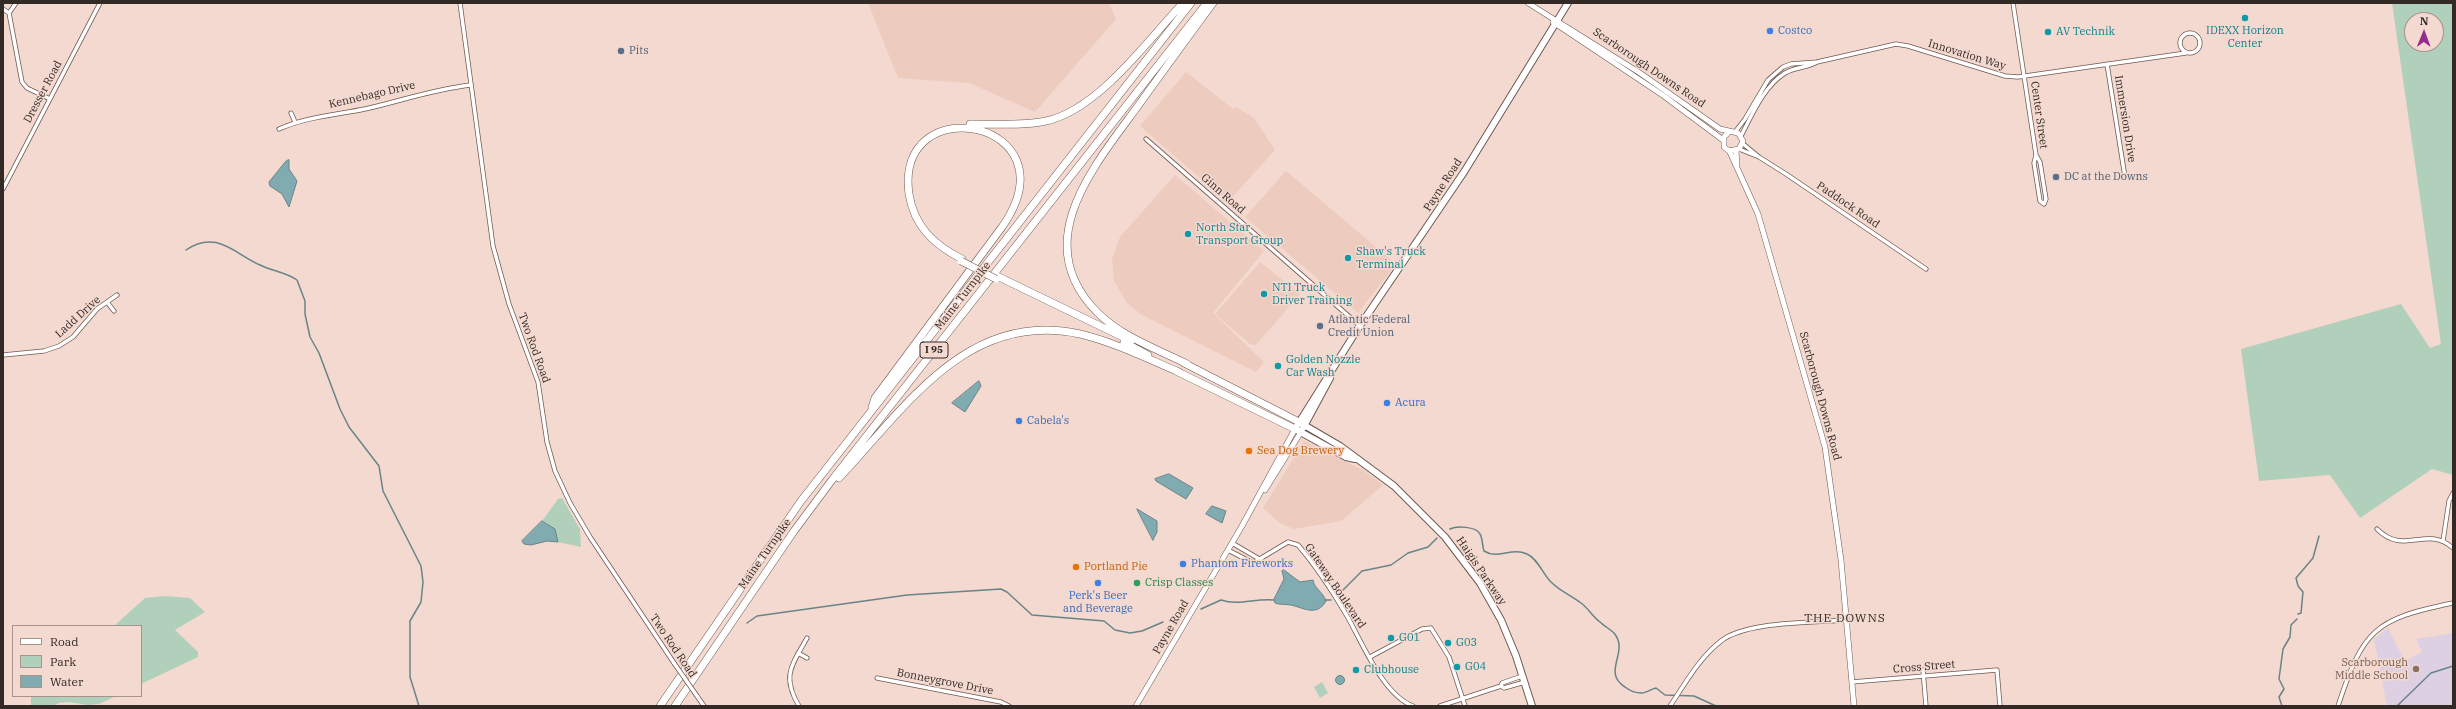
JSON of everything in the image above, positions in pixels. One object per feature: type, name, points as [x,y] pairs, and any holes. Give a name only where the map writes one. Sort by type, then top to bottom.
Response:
[{"type":"highway","points":[[1183,3],[1102,91],[1072,112],[1057,118],[1037,123],[969,124],[948,126],[939,130],[922,142],[916,150],[908,169],[906,190],[909,205],[915,220],[927,237],[942,251],[1111,332],[1187,364]]},
{"type":"highway","name":"Maine Turnpike","points":[[660,706],[801,501],[1191,3]]},
{"type":"highway","name":"Maine Turnpike","points":[[674,706],[813,505],[1207,3]]},
{"type":"highway","points":[[1213,3],[1094,167],[1076,199],[1068,229],[1068,250],[1072,270],[1080,289],[1091,306],[1106,321],[1124,332],[1302,424]]},
{"type":"highway","points":[[871,411],[875,398],[1002,227],[1018,199],[1020,178],[1015,159],[1010,150],[995,135],[976,128],[965,127],[945,130],[927,141],[914,157],[909,177],[911,203],[921,227],[935,243],[961,260]]},
{"type":"highway","points":[[997,277],[1179,372],[1298,431]]},
{"type":"highway","points":[[813,505],[936,374],[963,353],[987,341],[1023,332],[1052,330],[1072,332],[1100,340],[1179,372]]},
{"type":"main road","name":"Payne Road","points":[[1298,431],[1360,326],[1464,172],[1568,3]]},
{"type":"main road","name":"Haigis Parkway","points":[[1302,424],[1336,443],[1406,497],[1455,549],[1480,583],[1499,616],[1524,679],[1532,706]]},
{"type":"main road","name":"Haigis Parkway","points":[[1298,431],[1346,457],[1355,459]]},
{"type":"street","points":[[9,13],[16,3]]},
{"type":"street","name":"Dresser Road","points":[[3,189],[100,3]]},
{"type":"street","name":"Two Rod Road","points":[[460,3],[492,246],[509,304],[538,382],[547,442],[555,471],[570,503],[590,538],[704,706]]},
{"type":"street","points":[[1528,3],[1556,23]]},
{"type":"street","name":"Center Street","points":[[2013,3],[2036,155],[2040,162],[2046,199],[2044,204],[2040,201],[2034,163],[2036,155]]},
{"type":"street","points":[[3,9],[9,13],[22,82],[27,88],[50,99]]},
{"type":"street","name":"Scarborough Downs Road","points":[[1556,23],[1674,96],[1720,129],[1728,132]]},
{"type":"street","name":"Scarborough Downs Road","points":[[1556,23],[1664,96],[1723,140]]},
{"type":"street","points":[[2186,34],[2194,35],[2199,41],[2199,47],[2192,53],[2186,53],[2180,47],[2180,39],[2186,34]]},
{"type":"street","name":"Innovation Way","points":[[1735,132],[1773,75],[1786,66],[1816,62],[1896,44],[1908,46],[2010,77],[2025,77],[2186,53]]},
{"type":"street","name":"Innovation Way","points":[[1741,136],[1758,104],[1777,79],[1788,71],[1816,62]]},
{"type":"street","name":"Immersion Drive","points":[[2107,64],[2125,177]]},
{"type":"street","name":"Kennebago Drive","points":[[279,129],[295,122],[367,108],[434,90],[471,85]]},
{"type":"street","points":[[291,114],[295,122]]},
{"type":"street","points":[[1728,132],[1735,132],[1741,136],[1742,143],[1737,150],[1729,150],[1724,146],[1723,140],[1728,132]]},
{"type":"street","name":"Ginn Road","points":[[1146,140],[1360,326]]},
{"type":"street","name":"Paddock Road","points":[[1742,143],[1759,157],[1926,269]]},
{"type":"street","name":"Scarborough Downs Road","points":[[1729,150],[1758,214],[1825,447],[1834,506],[1854,706]]},
{"type":"street","name":"Scarborough Downs Road","points":[[1737,150],[1738,170]]},
{"type":"street","name":"Paddock Road","points":[[1737,150],[1759,157]]},
{"type":"street","name":"Ladd Drive","points":[[3,355],[44,351],[59,346],[73,337],[95,311],[117,295]]},
{"type":"street","points":[[107,302],[114,311]]},
{"type":"street","name":"Payne Road","points":[[1136,706],[1298,431]]},
{"type":"street","points":[[2443,540],[2448,503],[2453,493]]},
{"type":"street","points":[[2448,503],[2453,504]]},
{"type":"street","points":[[2377,529],[2394,541],[2430,538],[2443,540],[2453,548]]},
{"type":"street","name":"Gateway Boulevard","points":[[1261,560],[1288,542],[1298,545],[1342,608],[1370,657],[1394,694],[1413,706]]},
{"type":"street","points":[[1232,543],[1261,560]]},
{"type":"street","points":[[1228,550],[1249,563],[1255,563],[1261,560]]},
{"type":"street","points":[[2338,706],[2355,657],[2365,641],[2374,631],[2397,618],[2453,603]]},
{"type":"street","points":[[1670,706],[1704,657],[1732,634],[1758,627],[1846,620]]},
{"type":"street","points":[[1370,657],[1422,629],[1431,628],[1448,655],[1465,706]]},
{"type":"street","points":[[799,706],[790,689],[788,678],[790,668],[807,638]]},
{"type":"street","points":[[798,653],[807,658]]},
{"type":"street","points":[[1923,670],[1926,706]]},
{"type":"street","name":"Cross Street","points":[[1852,682],[1997,670],[2000,706]]},
{"type":"street","name":"Bonneygrove Drive","points":[[877,678],[986,699],[1009,706]]},
{"type":"street","points":[[1440,706],[1501,686],[1502,683],[1524,679]]},
{"type":"street","points":[[1501,686],[1504,688],[1524,679]]},
{"type":"shaded area","points":[[868,3],[1109,3],[1116,19],[1035,112],[969,83],[898,78]]},
{"type":"shaded area","points":[[1186,72],[1233,109],[1236,107],[1254,118],[1275,150],[1228,202],[1140,126]]},
{"type":"shaded area","points":[[1286,171],[1396,264],[1358,313],[1245,217]]},
{"type":"shaded area","points":[[1175,175],[1264,251],[1213,313],[1264,362],[1256,372],[1142,315],[1127,303],[1114,281],[1112,259],[1120,237]]},
{"type":"shaded area","points":[[1260,262],[1300,294],[1256,345],[1250,344],[1215,314]]},
{"type":"shaded area","points":[[1304,441],[1363,470],[1383,485],[1341,521],[1294,529],[1280,523],[1263,508]]},
{"type":"shaded area","name":"Scarborough Middle School","points":[[2388,628],[2405,661],[2422,652],[2416,639],[2453,633],[2453,706],[2387,706],[2374,639]]},
{"type":"green space","points":[[2392,3],[2453,3],[2453,475],[2432,469],[2360,518],[2330,475],[2259,481],[2241,349],[2401,304],[2430,348],[2441,344]]},
{"type":"green space","points":[[562,498],[580,529],[581,547],[558,542],[555,529],[542,521],[558,499]]},
{"type":"green space","points":[[165,596],[190,598],[205,612],[175,630],[198,652],[198,657],[142,684],[142,625],[115,625],[145,598]]},
{"type":"green space","points":[[1322,682],[1328,693],[1320,698],[1314,687]]},
{"type":"green space","points":[[31,697],[114,697],[99,704],[88,705],[69,702],[59,703],[53,706],[31,706]]},
{"type":"water","points":[[289,160],[289,169],[297,181],[289,207],[282,194],[270,186],[269,182],[286,161]]},
{"type":"water","points":[[979,381],[981,386],[965,412],[952,403]]},
{"type":"water","points":[[1169,474],[1193,488],[1186,499],[1155,479]]},
{"type":"water","points":[[1212,506],[1226,511],[1222,523],[1206,514]]},
{"type":"water","points":[[1137,509],[1157,521],[1157,532],[1153,540]]},
{"type":"water","points":[[542,521],[555,529],[558,542],[547,541],[531,545],[524,544],[522,541]]},
{"type":"water","points":[[1284,570],[1300,582],[1313,580],[1326,601],[1319,609],[1310,610],[1275,603],[1274,599],[1284,579],[1282,571]]},
{"type":"water","points":[[1338,676],[1342,676],[1344,680],[1342,684],[1338,684],[1336,682],[1336,678]]},
{"type":"waterway","points":[[186,250],[197,244],[207,242],[216,243],[234,250],[260,265],[288,275],[297,280],[305,301],[305,314],[310,337],[319,353],[340,409],[349,427],[379,466],[383,491],[421,566],[423,582],[421,602],[410,621],[410,677],[419,706]]},
{"type":"waterway","points":[[1450,529],[1466,527],[1478,531],[1481,536],[1484,551],[1489,553],[1500,554],[1521,552],[1531,556],[1551,582],[1584,605],[1597,620],[1614,633],[1618,640],[1619,647],[1615,675],[1618,681],[1633,692],[1642,693],[1656,688],[1665,695],[1694,696],[1716,706]]},
{"type":"waterway","points":[[2298,614],[2301,613],[2303,592],[2298,586],[2296,578],[2313,558],[2319,536]]},
{"type":"waterway","points":[[1338,595],[1362,571],[1391,565],[1408,553],[1428,547],[1437,538]]},
{"type":"waterway","points":[[747,623],[757,616],[907,595],[1001,589],[1007,592],[1032,615],[1104,621],[1115,630],[1130,633],[1142,631],[1163,622]]},
{"type":"waterway","points":[[1201,609],[1221,600],[1228,602],[1274,600]]},
{"type":"waterway","points":[[1325,600],[1331,600]]},
{"type":"waterway","points":[[1178,612],[1186,602]]},
{"type":"waterway","points":[[2282,706],[2279,697],[2284,689],[2279,679],[2283,649],[2290,637],[2291,625],[2297,619]]},
{"type":"waterway","points":[[2397,706],[2431,673],[2453,666]]},
{"type":"place","name":"IDEXX Horizon Center","points":[[2245,18]]},
{"type":"place","name":"Costco","points":[[1770,31]]},
{"type":"place","name":"AV Technik","points":[[2048,32]]},
{"type":"place","name":"Pits","points":[[621,51]]},
{"type":"place","name":"DC at the Downs","points":[[2056,177]]},
{"type":"place","name":"North Star Transport Group","points":[[1188,234]]},
{"type":"place","name":"Shaw's Truck Terminal","points":[[1348,258]]},
{"type":"place","name":"NTI Truck Driver Training","points":[[1264,294]]},
{"type":"place","name":"Atlantic Federal Credit Union","points":[[1320,326]]},
{"type":"place","name":"Golden Nozzle Car Wash","points":[[1278,366]]},
{"type":"place","name":"Acura","points":[[1387,403]]},
{"type":"place","name":"Cabela's","points":[[1019,421]]},
{"type":"place","name":"Sea Dog Brewery","points":[[1249,451]]},
{"type":"place","name":"Phantom Fireworks","points":[[1183,564]]},
{"type":"place","name":"Portland Pie","points":[[1076,567]]},
{"type":"place","name":"Perk's Beer and Beverage","points":[[1098,583]]},
{"type":"place","name":"Crisp Classes","points":[[1137,583]]},
{"type":"place","name":"G01","points":[[1391,638]]},
{"type":"place","name":"G03","points":[[1448,643]]},
{"type":"place","name":"G04","points":[[1457,667]]},
{"type":"place","name":"Scarborough Middle School","points":[[2416,669]]},
{"type":"place","name":"Clubhouse","points":[[1356,670]]},
{"type":"district","name":"THE DOWNS","points":[[1845,619]]}]
